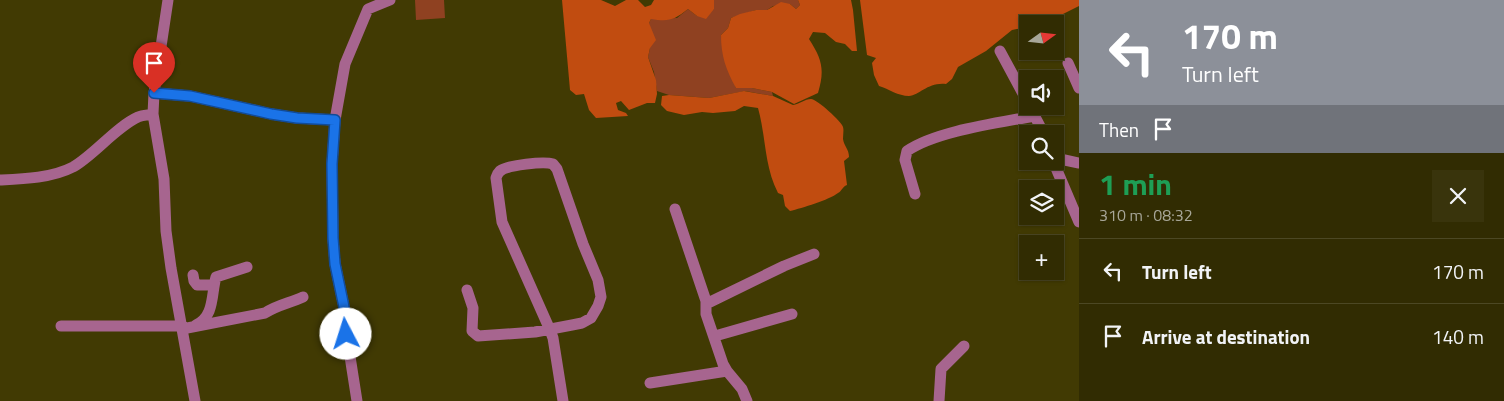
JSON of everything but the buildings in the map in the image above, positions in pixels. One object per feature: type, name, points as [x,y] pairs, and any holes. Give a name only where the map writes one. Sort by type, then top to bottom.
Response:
[{"type":"street","points":[[168,0],[154,93],[153,114],[164,179],[166,231],[184,327],[195,401]]},
{"type":"street","points":[[357,401],[348,350],[344,307],[334,253],[332,164],[335,120],[345,64],[368,9],[390,0]]},
{"type":"street","points":[[1000,52],[1019,87]]},
{"type":"street","points":[[1068,63],[1079,88]]},
{"type":"street","points":[[154,93],[190,96],[297,118],[335,120]]},
{"type":"street","points":[[915,194],[905,160],[907,151],[918,143],[973,128],[1019,112]]},
{"type":"street","points":[[0,180],[58,173],[73,166],[139,117],[153,114]]},
{"type":"street","points":[[1064,158],[1079,163]]},
{"type":"street","points":[[467,290],[473,308],[472,328],[476,335],[502,335],[550,330],[582,323],[591,318],[598,306],[601,292],[557,169],[553,164],[543,162],[508,168],[499,172],[496,178],[502,222],[550,330],[556,352],[563,401]]},
{"type":"street","points":[[1057,170],[1079,222]]},
{"type":"street","points":[[676,209],[706,304],[706,314],[723,364],[727,372],[742,389],[747,401]]},
{"type":"street","points":[[706,304],[775,270],[814,254]]},
{"type":"street","points":[[184,327],[204,321],[210,313],[216,277],[247,267]]},
{"type":"street","points":[[193,275],[197,285],[214,285]]},
{"type":"street","points":[[61,326],[184,327],[265,313],[276,306],[303,297]]},
{"type":"street","points":[[715,336],[792,314]]},
{"type":"street","points":[[939,401],[941,369],[964,346]]},
{"type":"street","points":[[650,383],[727,372]]},
{"type":"shaded area","points":[[415,0],[444,0],[445,18],[416,20]]},
{"type":"shaded area","points":[[562,0],[601,0],[615,6],[626,0],[638,0],[645,7],[651,5],[654,0],[714,0],[714,9],[706,19],[697,16],[688,9],[671,19],[651,19],[649,23],[656,40],[650,48],[648,57],[656,80],[657,94],[655,103],[647,103],[629,110],[621,101],[616,103],[618,110],[626,113],[628,116],[596,118],[589,110],[584,94],[576,95],[570,90]]},
{"type":"shaded area","points":[[714,0],[798,0],[800,5],[796,9],[790,4],[773,6],[767,10],[756,10],[731,18],[728,28],[721,35],[736,88],[752,88],[772,92],[773,96],[745,91],[709,98],[669,95],[657,91],[654,72],[648,57],[650,48],[649,23],[651,19],[677,18],[688,9],[697,16],[714,9]]},
{"type":"shaded area","points":[[798,0],[851,0],[857,51],[852,51],[845,44],[836,42],[825,33],[813,32],[809,39],[817,53],[822,71],[818,93],[794,104],[772,92],[752,88],[736,88],[725,63],[721,43],[721,35],[728,28],[731,18],[756,10],[767,10],[781,2],[790,4],[796,9],[800,5]]},
{"type":"shaded area","points":[[860,0],[1079,0],[1079,6],[1061,15],[1019,15],[1019,29],[1012,30],[986,51],[958,67],[952,79],[946,84],[934,85],[913,95],[897,94],[879,86],[874,75],[872,63],[876,58],[867,55]]},
{"type":"shaded area","points":[[744,91],[773,96],[793,105],[811,99],[829,111],[843,127],[844,144],[849,157],[844,161],[847,185],[828,198],[790,211],[785,206],[783,195],[778,193],[773,183],[758,108],[744,106],[735,111],[702,112],[684,115],[667,111],[661,105],[662,96],[709,98]]},
{"type":"route","points":[[154,93],[190,96],[240,108],[297,118],[335,120],[332,164],[333,238],[337,277],[344,307],[346,334]]}]
